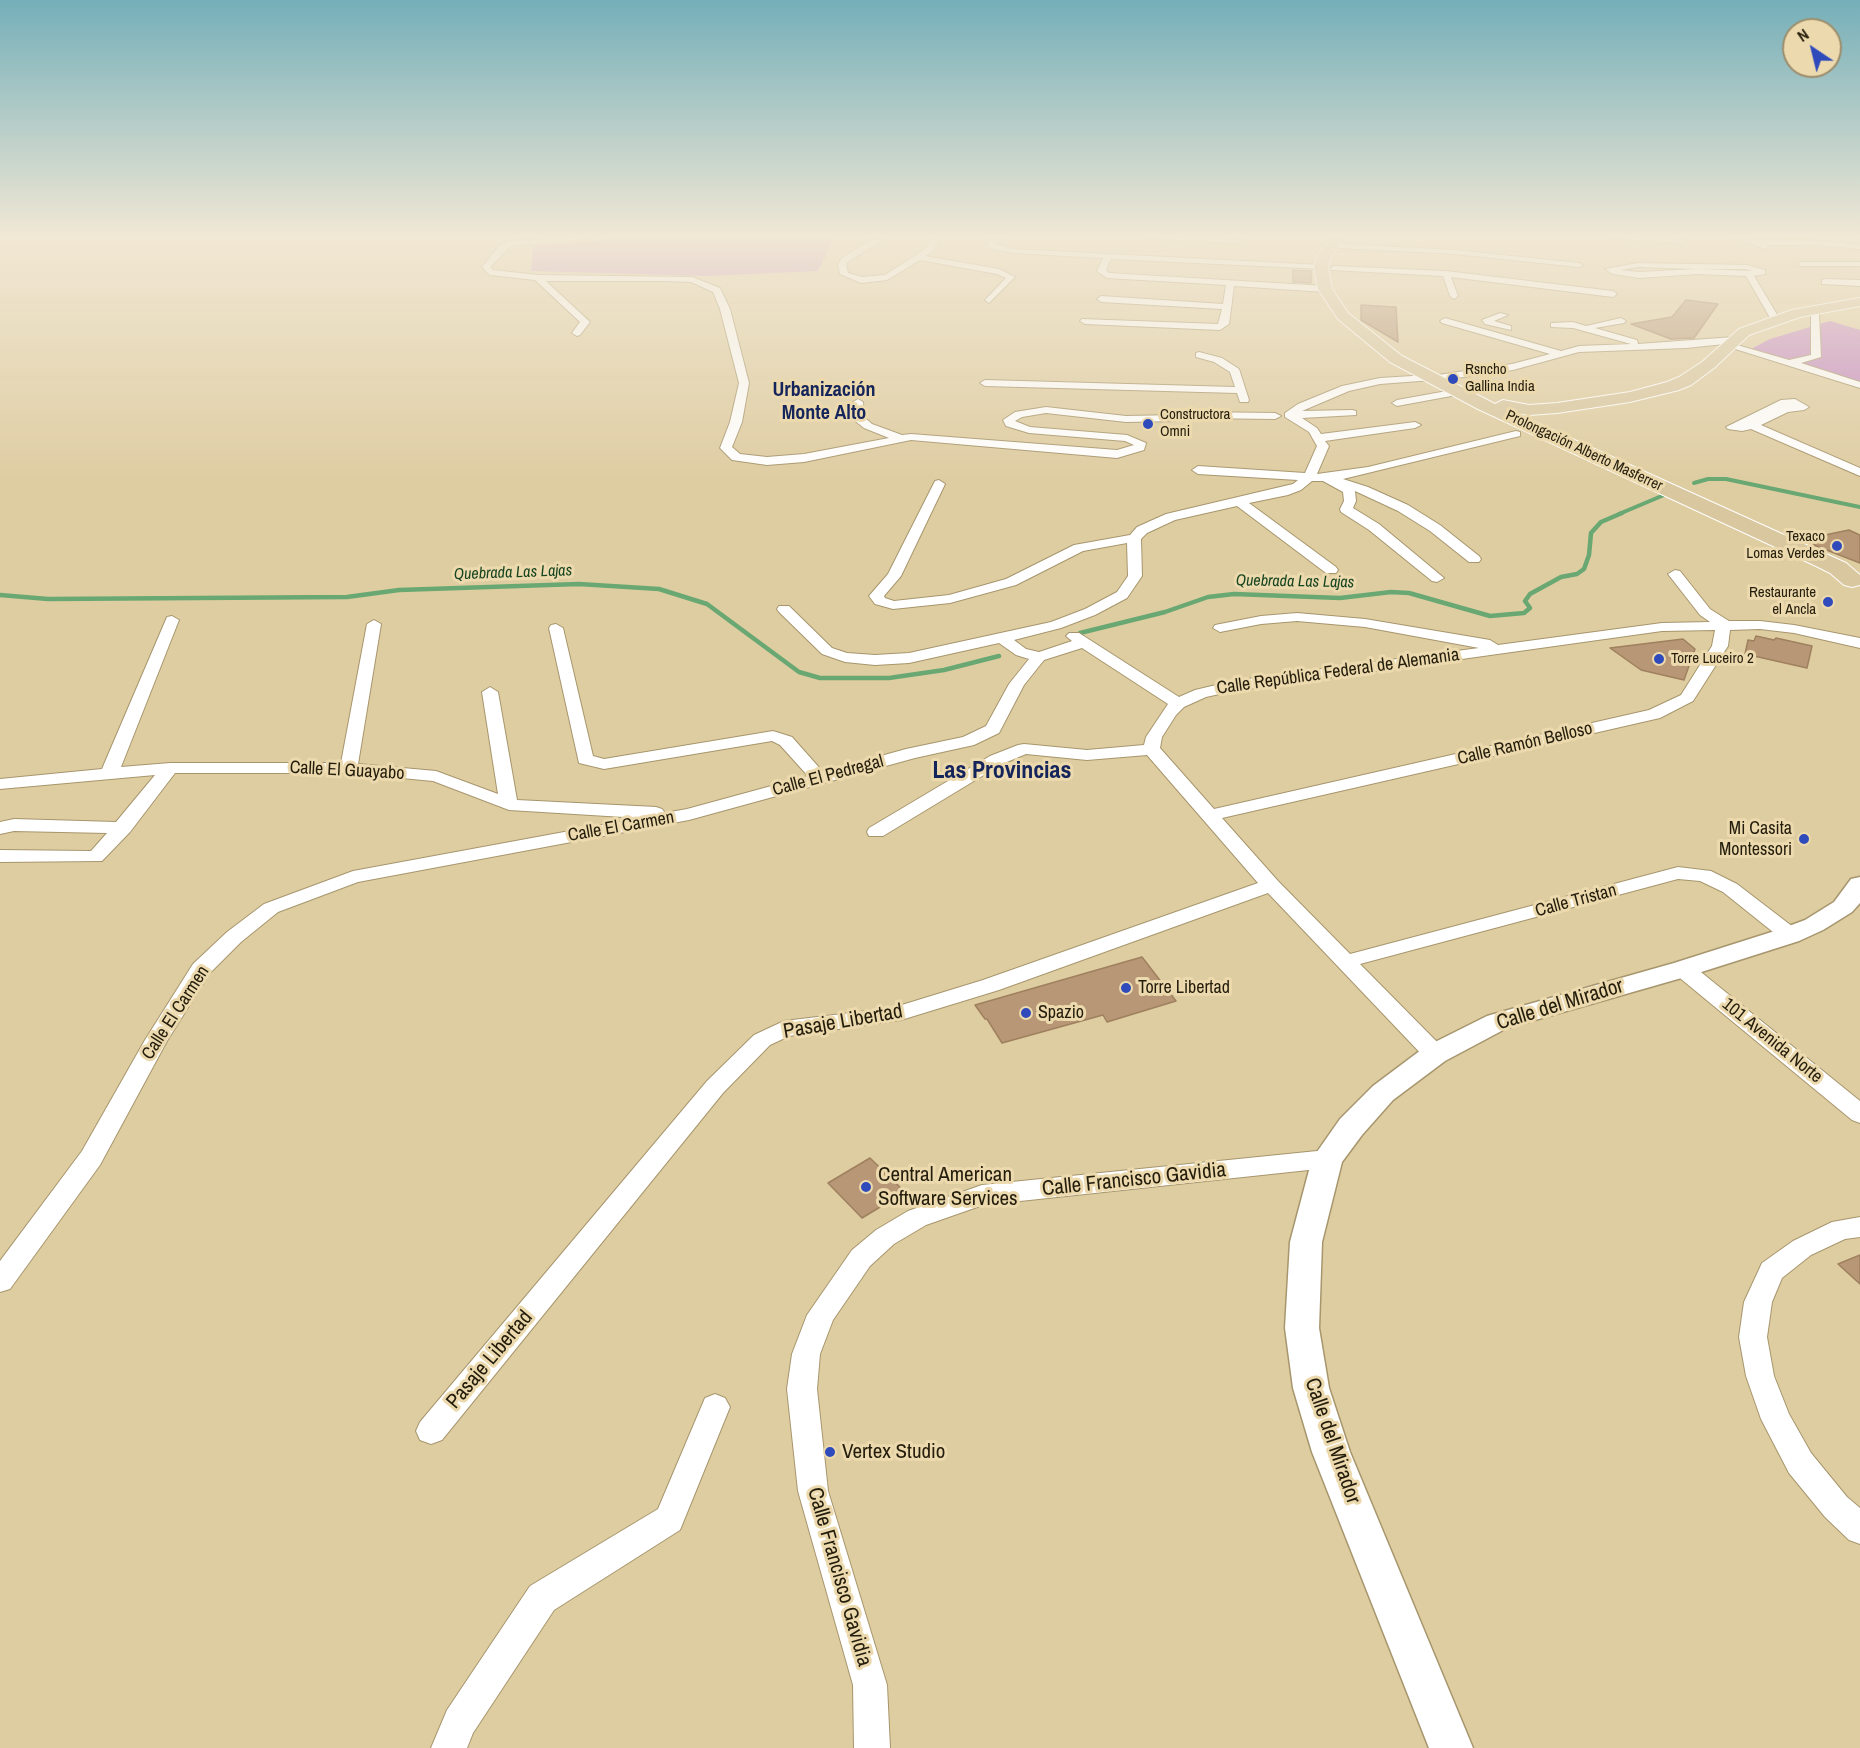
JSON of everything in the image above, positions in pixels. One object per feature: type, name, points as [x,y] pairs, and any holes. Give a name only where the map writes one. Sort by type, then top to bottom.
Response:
[{"type":"main road","name":"Prolongación Alberto Masferrer","points":[[1345,318],[1373,342],[1436,377],[1565,435],[1858,581]]},
{"type":"main road","name":"Prolongación Alberto Masferrer","points":[[1356,318],[1400,353],[1458,392],[1824,561],[1858,581]]},
{"type":"main road","points":[[1565,435],[1556,422],[1562,415],[1640,400],[1690,386],[1709,376],[1744,332],[1766,318]]},
{"type":"main road","points":[[1496,404],[1529,410],[1557,408],[1630,397],[1672,386],[1685,381],[1735,344],[1776,325],[1800,318]]},
{"type":"street","points":[[577,333],[585,322],[580,318]]},
{"type":"street","points":[[727,318],[744,384],[736,422],[726,448],[736,457],[767,461],[804,458],[899,438],[926,438],[1118,454],[1140,448],[1140,443],[1127,438],[1029,430],[1010,423],[1010,420],[1019,414],[1046,410],[1126,419],[1193,420],[1352,413]]},
{"type":"street","points":[[1085,321],[1220,327],[1224,324],[1225,318]]},
{"type":"street","points":[[1495,318],[1487,320],[1579,349]]},
{"type":"street","points":[[1789,363],[1816,357],[1814,318]]},
{"type":"street","points":[[1445,321],[1561,354]]},
{"type":"street","points":[[1582,327],[1621,321]]},
{"type":"street","points":[[1554,325],[1582,327],[1648,346]]},
{"type":"street","points":[[1290,416],[1302,406],[1346,388],[1380,381],[1436,377],[1513,367],[1579,349],[1735,344],[1860,385]]},
{"type":"street","points":[[1199,355],[1218,360],[1235,371],[1239,390],[1247,405],[1275,416]]},
{"type":"street","points":[[985,383],[1239,390]]},
{"type":"street","points":[[1396,404],[1458,392]]},
{"type":"street","points":[[858,402],[858,418],[868,426],[899,438]]},
{"type":"street","points":[[1757,423],[1786,409],[1804,407],[1796,402],[1785,402],[1732,426],[1742,428],[1757,423],[1860,468]]},
{"type":"street","points":[[939,484],[894,576],[876,596],[880,601],[893,605],[950,599],[1011,582],[1079,548],[1134,538],[1142,530],[1171,517],[1284,492],[1297,487],[1310,476],[1323,446],[1313,430],[1290,416]]},
{"type":"street","points":[[1757,423],[1860,472]]},
{"type":"street","points":[[1320,438],[1414,424]]},
{"type":"street","points":[[1326,478],[1368,471],[1516,434]]},
{"type":"street","points":[[1198,470],[1310,476],[1326,478],[1364,490],[1403,508],[1435,528],[1474,559]]},
{"type":"street","points":[[1326,478],[1349,490],[1350,501],[1346,509],[1437,578]]},
{"type":"street","points":[[1239,502],[1331,570]]},
{"type":"street","points":[[784,609],[827,651],[845,657],[875,660],[909,658],[1056,625],[1090,612],[1122,595],[1135,576],[1134,538]]},
{"type":"street","points":[[1675,574],[1705,612],[1724,624]]},
{"type":"street","points":[[1220,628],[1298,616],[1332,619],[1506,648]]},
{"type":"street","points":[[110,772],[172,620]]},
{"type":"street","points":[[349,768],[374,624]]},
{"type":"street","name":"Calle República Federal de Alemania","points":[[1151,749],[1154,737],[1169,712],[1178,704],[1201,693],[1233,686],[1662,627],[1724,624],[1794,629],[1860,643]]},
{"type":"street","name":"Calle Ramón Belloso","points":[[1209,816],[1654,714],[1687,698],[1720,646],[1724,624]]},
{"type":"street","points":[[1056,625],[1178,704]]},
{"type":"street","points":[[556,628],[585,759],[604,764],[773,736],[786,741],[819,778]]},
{"type":"street","points":[[1001,638],[1022,652],[1039,657],[1083,643]]},
{"type":"street","name":"Calle El Pedregal","points":[[689,814],[912,753],[968,741],[993,729],[1017,684],[1039,657]]},
{"type":"street","points":[[490,692],[509,805]]},
{"type":"street","points":[[876,832],[996,760],[1024,749],[1087,754],[1151,749],[1271,885],[1435,1054]]},
{"type":"street","points":[[0,856],[95,857],[123,828],[170,768]]},
{"type":"street","name":"Calle El Guayabo","points":[[0,784],[170,768],[349,768],[436,776],[509,805],[689,814]]},
{"type":"street","name":"Calle El Carmen","points":[[0,1281],[91,1158],[156,1040],[201,969],[234,937],[271,908],[353,877],[689,814]]},
{"type":"street","points":[[0,828],[14,825],[123,828]]},
{"type":"street","name":"Calle Tristan","points":[[1347,961],[1678,873],[1704,875],[1730,888],[1790,935]]},
{"type":"street","name":"Calle del Mirador","points":[[1451,1748],[1331,1452],[1311,1388],[1302,1328],[1306,1242],[1327,1160],[1351,1127],[1383,1093],[1435,1054],[1497,1022],[1683,969],[1815,925],[1843,907],[1855,894],[1860,884]]},
{"type":"street","name":"Pasaje Libertad","points":[[432,1431],[715,1088],[762,1040],[784,1029],[893,1015],[991,985],[1271,885]]},
{"type":"street","name":"101 Avenida Norte","points":[[1683,969],[1860,1114]]},
{"type":"street","name":"Calle Francisco Gavidia","points":[[872,1748],[870,1685],[813,1491],[802,1389],[806,1354],[821,1315],[861,1258],[885,1237],[917,1218],[982,1195],[1327,1160]]},
{"type":"street","points":[[1860,1227],[1841,1229],[1802,1248],[1771,1271],[1758,1302],[1753,1337],[1760,1376],[1776,1419],[1800,1464],[1836,1507],[1860,1529]]},
{"type":"street","points":[[449,1748],[459,1722],[542,1598],[669,1519],[715,1407]]},
{"type":"shaded area","points":[[1830,321],[1860,330],[1860,383],[1749,350],[1770,339]]},
{"type":"building","points":[[1361,318],[1397,318],[1398,342],[1361,320]]},
{"type":"building","points":[[1669,318],[1708,318],[1694,338],[1671,339],[1631,324]]},
{"type":"building","name":"Texaco Lomas Verdes","points":[[1849,530],[1860,535],[1860,563],[1801,540]]},
{"type":"building","points":[[1756,636],[1812,646],[1807,668],[1745,654],[1748,640],[1754,641]]},
{"type":"building","name":"Torre Luceiro 2","points":[[1683,639],[1695,649],[1684,680],[1641,670],[1610,648]]},
{"type":"building","points":[[1142,957],[1176,1001],[1107,1022],[1103,1015],[1002,1043],[975,1005]]},
{"type":"building","name":"Central American Software Services","points":[[870,1158],[905,1192],[862,1218],[828,1183]]},
{"type":"building","points":[[1860,1255],[1860,1284],[1838,1264]]},
{"type":"waterway","name":"Quebrada Las Lajas","points":[[1694,483],[1708,479],[1726,479],[1860,507]]},
{"type":"waterway","name":"Quebrada Las Lajas","points":[[1619,514],[1664,495]]},
{"type":"waterway","name":"Quebrada Las Lajas","points":[[1080,633],[1165,612],[1208,597],[1234,594],[1340,598],[1391,592],[1409,593],[1490,616],[1524,613],[1530,608],[1525,601],[1530,594],[1561,577],[1577,574],[1584,569],[1589,555],[1591,533],[1601,522],[1622,513]]},
{"type":"waterway","name":"Quebrada Las Lajas","points":[[0,595],[48,599],[347,597],[399,590],[579,584],[659,589],[707,604],[799,672],[820,678],[889,678],[944,670],[999,656]]},
{"type":"place","name":"Rsncho Gallina India","points":[[1453,379]]},
{"type":"place","name":"Constructora Omni","points":[[1148,424]]},
{"type":"place","name":"Texaco Lomas Verdes","points":[[1837,546]]},
{"type":"place","name":"Restaurante el Ancla","points":[[1828,602]]},
{"type":"place","name":"Torre Luceiro 2","points":[[1659,659]]},
{"type":"place","name":"Mi Casita Montessori","points":[[1804,839]]},
{"type":"place","name":"Torre Libertad","points":[[1126,988]]},
{"type":"place","name":"Spazio","points":[[1026,1013]]},
{"type":"place","name":"Central American Software Services","points":[[866,1187]]},
{"type":"place","name":"Vertex Studio","points":[[830,1452]]},
{"type":"district","name":"Urbanización Monte Alto","points":[[824,402]]},
{"type":"district","name":"Las Provincias","points":[[1002,772]]}]
